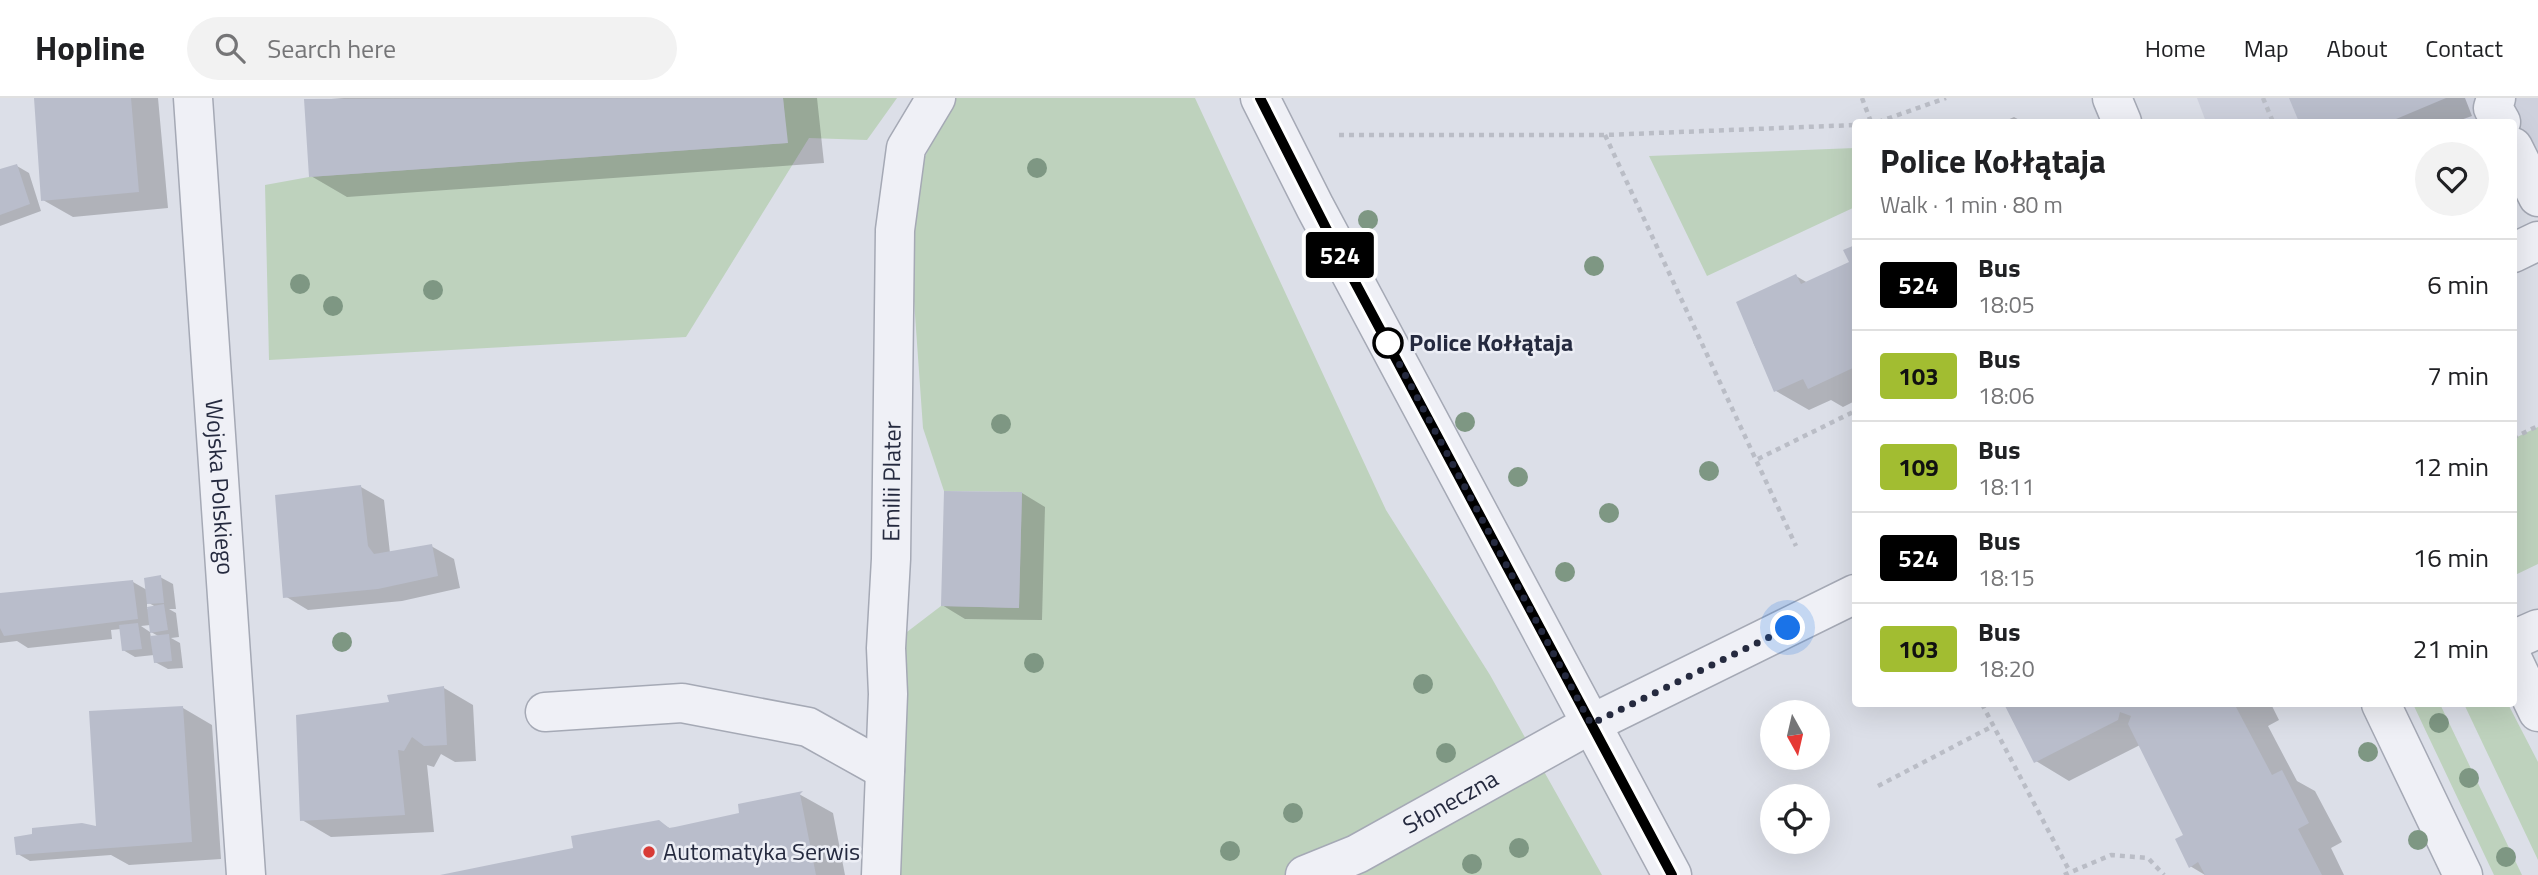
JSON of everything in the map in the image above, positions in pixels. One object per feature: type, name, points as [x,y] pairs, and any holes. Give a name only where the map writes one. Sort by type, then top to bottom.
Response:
[{"type":"street","name":"Wojska Polskiego","points":[[193,98],[246,875]]},
{"type":"street","name":"Emilii Plater","points":[[881,875],[895,230],[906,148],[936,98]]},
{"type":"street","points":[[1260,98],[1315,207],[1672,875]]},
{"type":"street","points":[[2112,98],[2121,119]]},
{"type":"street","points":[[2496,98],[2493,108],[2499,119]]},
{"type":"street","points":[[2517,155],[2538,197]]},
{"type":"street","points":[[2517,251],[2538,241]]},
{"type":"street","name":"Słoneczna","points":[[1305,875],[1357,854],[1591,724],[1852,595]]},
{"type":"street","points":[[2517,638],[2538,629]]},
{"type":"street","points":[[2517,668],[2538,712]]},
{"type":"street","points":[[545,712],[682,703],[808,727],[885,770]]},
{"type":"street","points":[[2382,707],[2463,875]]},
{"type":"path","points":[[1862,98],[1870,119]]},
{"type":"path","points":[[1886,119],[1946,98]]},
{"type":"path","points":[[2263,98],[2272,119]]},
{"type":"path","points":[[1339,135],[1605,135],[1852,125]]},
{"type":"path","points":[[1605,135],[1758,459],[1796,546]]},
{"type":"path","points":[[1758,459],[1852,412]]},
{"type":"path","points":[[2517,436],[2538,426]]},
{"type":"path","points":[[1984,707],[2070,872]]},
{"type":"path","points":[[1878,786],[1993,726]]},
{"type":"path","points":[[2064,875],[2111,855],[2148,858],[2164,875]]},
{"type":"shaded area","points":[[2197,98],[2538,98],[2538,165],[2517,129],[2517,119],[2205,119]]},
{"type":"green space","points":[[783,98],[897,98],[867,140],[809,138],[686,337],[269,360],[265,185],[309,177],[787,143]]},
{"type":"green space","points":[[956,98],[1195,98],[1386,510],[1490,675],[1602,875],[880,875],[886,648],[941,606],[1019,608],[1022,492],[944,491],[923,428],[910,244],[918,172],[946,112]]},
{"type":"green space","points":[[1852,148],[1852,208],[1707,276],[1649,156]]},
{"type":"green space","points":[[2538,427],[2538,564],[2517,574],[2517,437]]},
{"type":"green space","points":[[2414,707],[2441,707],[2522,875],[2494,875]]},
{"type":"green space","points":[[2465,707],[2510,707],[2538,762],[2538,860]]},
{"type":"building","points":[[34,98],[131,98],[139,192],[41,201]]},
{"type":"building","points":[[783,98],[788,143],[309,177],[304,99]]},
{"type":"building","points":[[2289,98],[2446,98],[2396,119],[2298,119]]},
{"type":"building","points":[[17,164],[30,204],[0,215],[0,169]]},
{"type":"building","points":[[1852,246],[1852,368],[1808,389],[1803,379],[1774,392],[1736,302],[1796,274],[1801,284],[1849,262],[1843,250]]},
{"type":"building","points":[[361,485],[368,546],[374,554],[432,544],[438,576],[378,589],[283,598],[275,495]]},
{"type":"building","points":[[944,491],[1022,492],[1019,608],[941,606]]},
{"type":"building","points":[[161,575],[164,603],[147,604],[144,578]]},
{"type":"building","points":[[133,580],[138,619],[4,636],[0,628],[0,593]]},
{"type":"building","points":[[164,604],[168,630],[150,633],[147,607]]},
{"type":"building","points":[[138,623],[142,649],[122,651],[119,625]]},
{"type":"building","points":[[169,634],[172,661],[154,663],[150,636]]},
{"type":"building","points":[[444,686],[447,745],[424,746],[412,737],[404,751],[398,750],[405,815],[300,821],[296,715],[389,702],[387,695]]},
{"type":"building","points":[[183,706],[192,842],[16,855],[14,837],[32,834],[32,828],[82,823],[96,826],[89,711]]},
{"type":"building","points":[[2006,707],[2236,707],[2272,775],[2282,770],[2309,823],[2298,829],[2322,875],[2205,875],[2198,862],[2189,868],[2175,839],[2183,835],[2128,724],[2131,716],[2120,712],[2118,720],[2034,763]]},
{"type":"building","points":[[803,791],[800,794],[816,875],[440,875],[573,848],[571,836],[659,820],[669,828],[675,827],[739,813],[738,804]]},
{"type":"bus line","name":"524","points":[[1260,98],[1326,228],[1672,875]]},
{"type":"place","name":"Police Kołłątaja","points":[[1388,343]]},
{"type":"place","name":"Automatyka Serwis","points":[[649,852]]},
{"type":"route","points":[[1388,343],[1385,337],[1591,724],[1788,628]]}]
